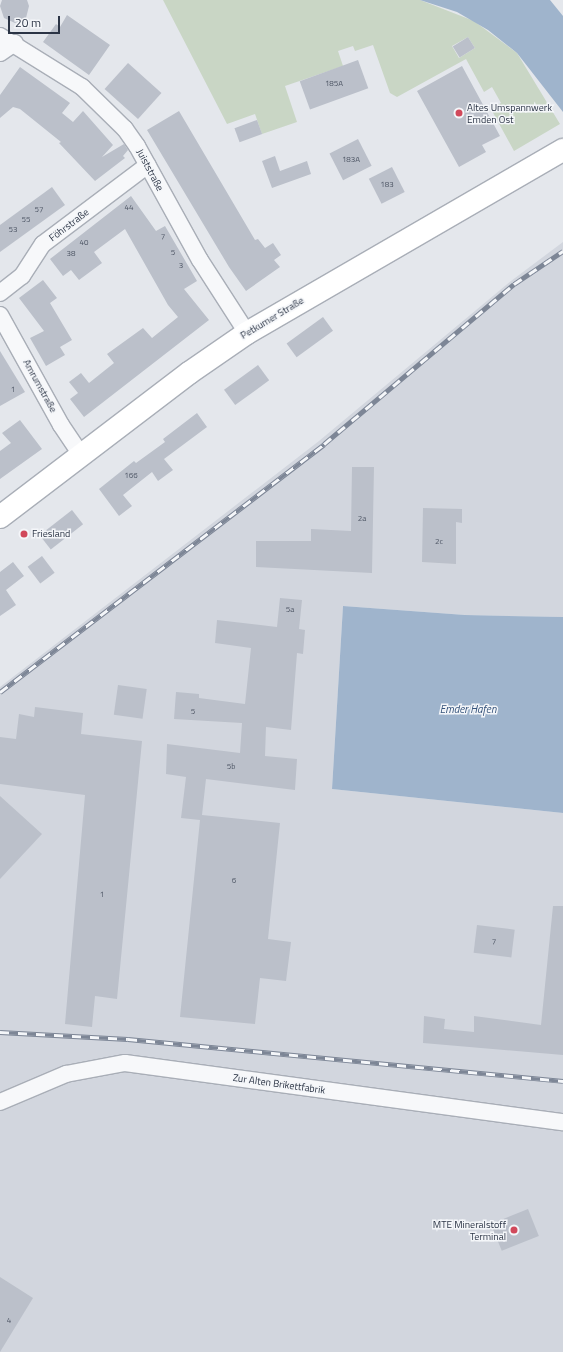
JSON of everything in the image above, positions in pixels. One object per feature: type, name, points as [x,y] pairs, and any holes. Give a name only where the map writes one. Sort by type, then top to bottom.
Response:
[{"type":"main road","name":"Petkumer Straße","points":[[0,517],[189,373],[247,333],[563,150]]},
{"type":"street","name":"Juiststraße","points":[[0,36],[15,43],[82,87],[125,129],[148,165],[200,260],[247,333]]},
{"type":"street","points":[[0,53],[15,43]]},
{"type":"street","name":"Föhrstraße","points":[[0,293],[22,276],[43,244],[148,165]]},
{"type":"street","name":"Amrumstraße","points":[[0,315],[61,425],[82,456]]},
{"type":"street","name":"Zur Alten Brikettfabrik","points":[[0,1102],[66,1074],[124,1063],[563,1122]]},
{"type":"shaded area","points":[[563,242],[563,617],[465,615],[343,606],[332,789],[563,813],[563,1352],[0,1352],[0,687],[319,441],[511,281]]},
{"type":"green space","points":[[163,0],[420,0],[474,21],[517,53],[560,124],[514,151],[491,109],[501,103],[492,87],[484,92],[466,59],[397,97],[390,93],[373,45],[355,51],[353,46],[338,51],[343,66],[285,86],[297,122],[262,134],[255,114],[227,124]],"holes":[[[468,37],[475,48],[459,58],[452,46]]]},
{"type":"water","points":[[420,0],[550,0],[563,16],[563,112],[517,53],[488,30],[457,12]]},
{"type":"water","name":"Emder Hafen","points":[[343,606],[465,615],[563,617],[563,813],[332,789]]},
{"type":"building","points":[[2,0],[27,0],[29,6],[26,18],[15,23],[4,18],[0,6]]},
{"type":"building","points":[[67,15],[110,45],[89,75],[43,42],[56,24],[60,27]]},
{"type":"building","points":[[468,37],[475,48],[460,58],[453,47]]},
{"type":"building","points":[[358,60],[368,88],[310,109],[300,81]]},
{"type":"building","points":[[128,63],[161,93],[138,119],[105,89]]},
{"type":"building","name":"Altes Umspannwerk Emden Ost","points":[[462,66],[500,136],[482,145],[486,152],[459,167],[417,91]]},
{"type":"building","points":[[20,67],[70,103],[62,113],[73,122],[83,111],[113,145],[102,157],[124,144],[128,150],[123,156],[125,158],[95,181],[59,143],[61,142],[20,109],[13,107],[0,118],[0,95]]},
{"type":"building","points":[[179,111],[255,240],[258,239],[265,248],[273,243],[281,255],[274,260],[280,267],[246,291],[229,267],[147,130]]},
{"type":"building","points":[[257,120],[262,134],[240,142],[234,128]]},
{"type":"building","points":[[358,139],[372,166],[343,180],[329,154]]},
{"type":"building","points":[[275,156],[280,171],[307,161],[311,174],[272,188],[262,161]]},
{"type":"building","points":[[392,167],[405,192],[382,204],[369,179]]},
{"type":"building","points":[[52,187],[65,205],[0,252],[0,225]]},
{"type":"building","points":[[131,196],[156,231],[165,226],[197,281],[184,289],[209,320],[84,417],[70,399],[78,393],[69,382],[81,373],[89,383],[114,363],[107,354],[143,328],[152,338],[178,317],[168,305],[125,229],[94,252],[102,263],[79,280],[71,270],[63,276],[50,259]]},
{"type":"building","points":[[43,280],[57,298],[50,303],[72,340],[60,347],[65,355],[46,366],[30,338],[44,331],[19,298]]},
{"type":"building","points":[[323,317],[333,331],[297,357],[287,343]]},
{"type":"building","points":[[0,351],[25,392],[0,406]]},
{"type":"building","points":[[258,365],[269,380],[235,405],[224,390]]},
{"type":"building","points":[[197,413],[207,427],[164,459],[173,470],[158,481],[152,472],[123,495],[132,506],[119,516],[99,489],[134,461],[136,463],[165,442],[163,439]]},
{"type":"building","points":[[20,420],[42,449],[0,479],[0,451],[11,443],[2,433]]},
{"type":"building","points":[[352,467],[374,467],[372,573],[256,567],[256,541],[311,541],[311,529],[351,531]]},
{"type":"building","points":[[423,508],[462,509],[462,523],[456,522],[456,564],[422,562]]},
{"type":"building","points":[[72,510],[83,524],[51,549],[40,535]]},
{"type":"building","points":[[42,556],[55,573],[40,584],[28,567]]},
{"type":"building","points":[[13,562],[24,576],[6,590],[16,605],[0,616],[0,572]]},
{"type":"building","points":[[280,598],[302,600],[299,629],[305,630],[303,654],[297,653],[291,730],[266,727],[265,756],[297,759],[295,790],[206,779],[202,815],[280,823],[268,939],[291,942],[286,981],[260,978],[255,1024],[180,1017],[200,820],[181,818],[186,777],[166,774],[167,744],[240,753],[242,723],[174,719],[176,692],[199,694],[199,698],[245,704],[251,648],[215,643],[217,620],[277,627]]},
{"type":"building","points":[[118,685],[147,689],[143,719],[114,715]]},
{"type":"building","points":[[35,707],[83,713],[81,734],[142,741],[117,999],[95,996],[92,1027],[65,1024],[85,795],[0,784],[0,737],[16,739],[19,714],[34,717]]},
{"type":"building","points":[[0,796],[42,834],[0,879]]},
{"type":"building","points":[[553,906],[563,906],[563,1055],[423,1043],[424,1016],[445,1019],[444,1029],[474,1032],[474,1016],[541,1025]]},
{"type":"building","points":[[477,925],[515,930],[511,957],[474,953]]},
{"type":"building","name":"MTE Mineralstoff Terminal","points":[[528,1209],[539,1236],[502,1251],[491,1224]]},
{"type":"building","points":[[0,1277],[33,1298],[0,1352]]},
{"type":"railway","points":[[0,692],[324,444],[514,284],[563,251]]},
{"type":"railway","points":[[0,1032],[128,1039],[563,1081]]},
{"type":"place","name":"Altes Umspannwerk Emden Ost","points":[[459,113]]},
{"type":"place","name":"Friesland","points":[[24,534]]},
{"type":"place","name":"MTE Mineralstoff Terminal","points":[[514,1230]]}]
